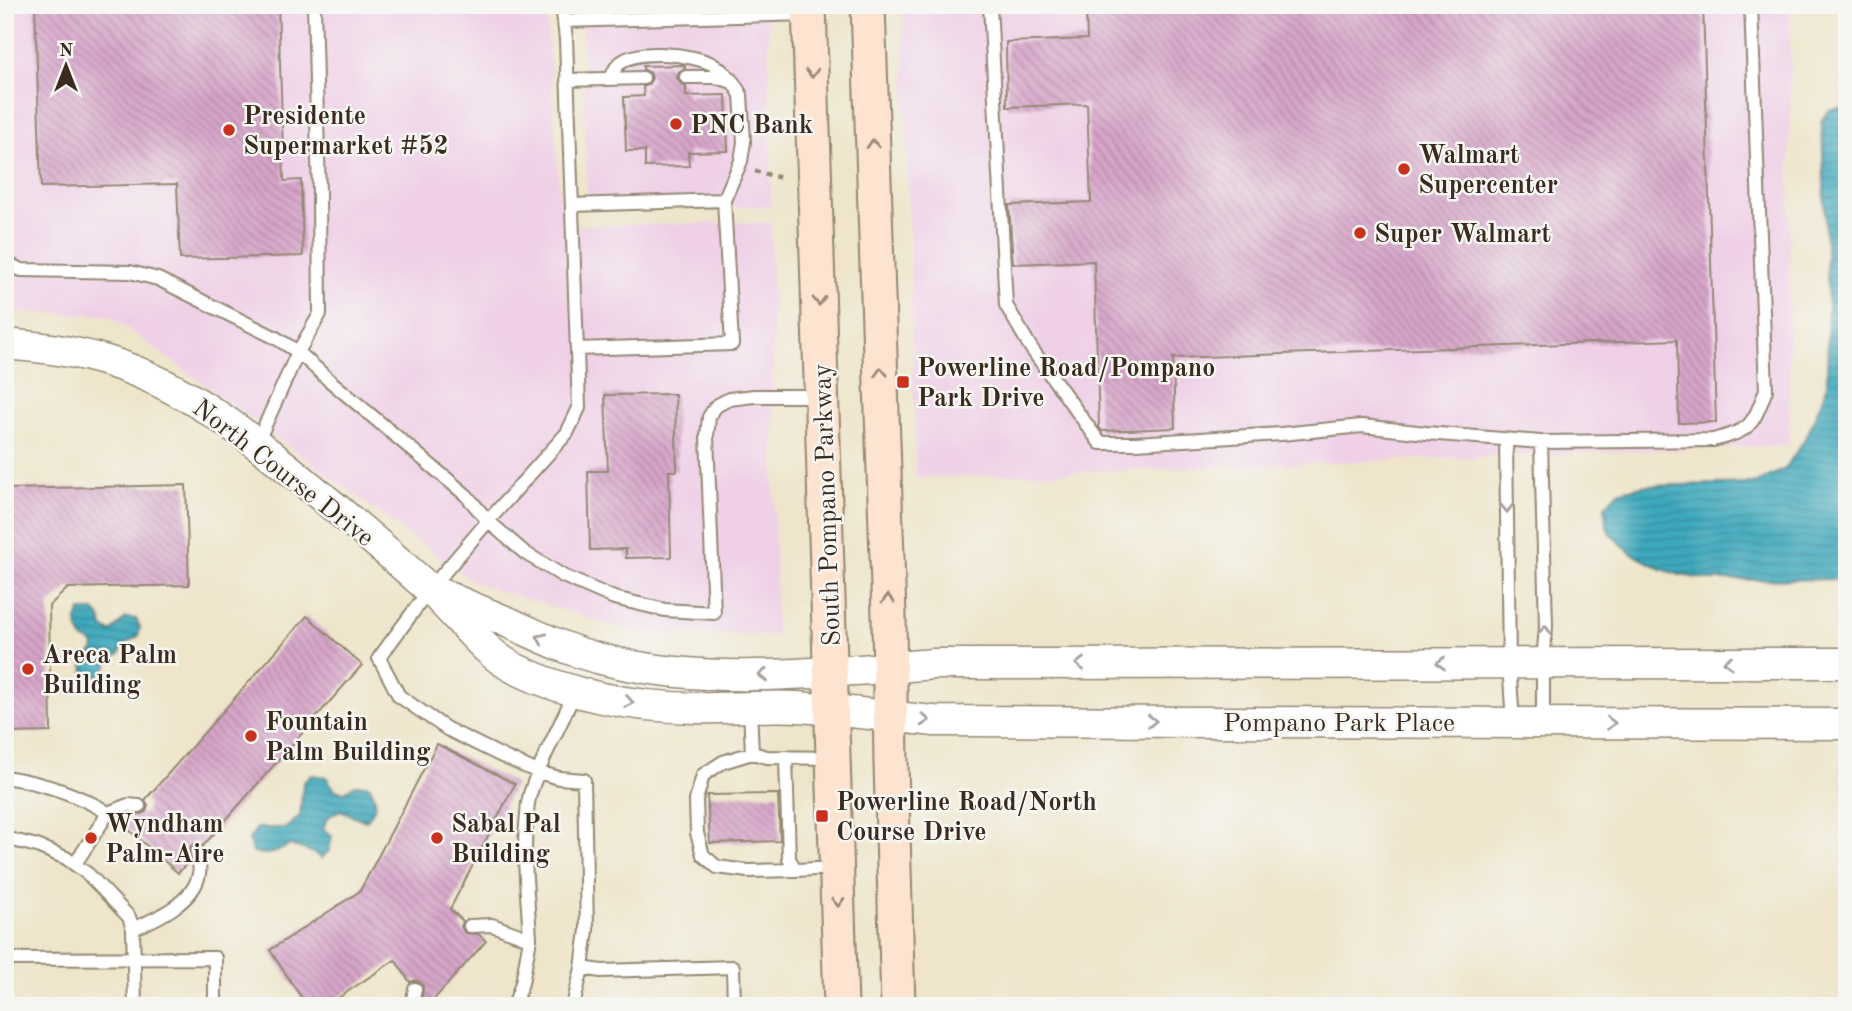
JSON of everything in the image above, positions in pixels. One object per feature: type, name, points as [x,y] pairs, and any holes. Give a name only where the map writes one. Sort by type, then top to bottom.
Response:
[{"type":"main road","points":[[868,5],[890,667],[898,1006]]},
{"type":"main road","name":"South Pompano Parkway","points":[[810,9],[841,1006]]},
{"type":"street","name":"North Course Drive","points":[[5,344],[33,346],[110,362],[142,374],[201,404],[257,444],[430,589],[496,658],[533,677],[575,691],[669,707],[796,707],[832,711]]},
{"type":"street","name":"North Course Drive","points":[[430,589],[577,652],[669,672],[793,674],[890,667]]},
{"type":"street","points":[[890,667],[948,664],[1847,663]]},
{"type":"street","name":"Pompano Park Place","points":[[832,711],[934,721],[1847,724]]},
{"type":"lane","points":[[257,444],[298,352],[320,314],[314,5]]},
{"type":"lane","points":[[562,5],[568,80],[579,408],[567,433],[430,589],[379,659],[399,696],[447,729],[538,772],[559,778],[584,780],[587,930],[573,1006]]},
{"type":"lane","points":[[990,5],[1006,305],[1031,348],[1100,443],[1241,437],[1362,426],[1541,442],[1713,440],[1738,433],[1754,420],[1766,390],[1751,5]]},
{"type":"lane","points":[[564,20],[810,9]]},
{"type":"lane","points":[[577,349],[732,344],[724,200],[741,161],[744,142],[741,95],[733,82],[716,66],[679,54],[632,56],[618,65],[610,79]]},
{"type":"lane","points":[[686,77],[715,76],[733,82]]},
{"type":"lane","points":[[568,80],[643,78]]},
{"type":"lane","points":[[573,205],[724,200]]},
{"type":"lane","points":[[5,259],[22,270],[130,272],[158,279],[276,338],[298,352],[466,495],[488,521],[525,553],[563,576],[614,598],[665,610],[714,613],[708,436],[709,417],[716,406],[729,398],[822,396]]},
{"type":"lane","points":[[1506,440],[1509,663],[1513,723]]},
{"type":"lane","points":[[1541,442],[1546,625],[1543,723]]},
{"type":"lane","points":[[514,1006],[522,983],[530,939],[525,869],[529,796],[547,748],[575,691]]},
{"type":"lane","points":[[750,708],[752,753]]},
{"type":"lane","points":[[834,758],[767,757],[752,753],[723,762],[703,775],[696,800],[697,833],[703,855],[717,867],[748,871],[837,868]]},
{"type":"lane","points":[[786,757],[789,859],[796,870]]},
{"type":"lane","points":[[5,777],[37,782],[90,801],[108,813]]},
{"type":"lane","points":[[75,864],[108,813],[128,805],[139,806]]},
{"type":"lane","points":[[5,838],[37,846],[66,858],[88,874],[129,917],[133,929],[135,1006]]},
{"type":"lane","points":[[133,929],[156,919],[176,906],[193,890],[200,873],[197,852]]},
{"type":"lane","points":[[470,926],[492,925],[530,939]]},
{"type":"lane","points":[[5,959],[215,957],[215,1006]]},
{"type":"lane","points":[[582,968],[601,971],[733,967],[734,1006]]},
{"type":"lane","points":[[415,989],[413,999],[417,1006]]},
{"type":"path","points":[[751,170],[781,178]]},
{"type":"shaded area","points":[[5,5],[546,5],[562,226],[771,222],[776,635],[637,633],[475,583],[109,315],[5,312]]},
{"type":"shaded area","points":[[581,5],[768,5],[771,206],[588,210]]},
{"type":"shaded area","points":[[903,5],[1790,5],[1789,445],[916,478]]},
{"type":"water","points":[[1842,108],[1847,115],[1847,579],[1711,580],[1659,568],[1631,553],[1610,534],[1605,506],[1618,492],[1642,486],[1756,483],[1785,469],[1808,434],[1827,387],[1828,305],[1822,120],[1828,111]]},
{"type":"water","points":[[81,611],[94,611],[101,619],[103,628],[111,632],[126,618],[136,619],[140,627],[138,636],[122,646],[120,654],[109,660],[104,672],[92,677],[84,672],[83,661],[93,652],[94,646],[83,639],[78,629],[77,622]]},
{"type":"water","points":[[311,775],[326,777],[335,790],[345,792],[355,785],[369,785],[375,800],[373,811],[366,821],[340,810],[327,818],[323,829],[332,836],[329,851],[321,858],[290,845],[272,853],[252,852],[249,839],[257,828],[286,828],[300,816],[303,783]]},
{"type":"building","points":[[35,5],[278,5],[284,181],[301,180],[303,256],[180,259],[177,184],[41,187]]},
{"type":"building","name":"Super Walmart","points":[[1236,5],[1703,5],[1716,422],[1679,423],[1677,340],[1173,358],[1175,428],[1102,431],[1099,427],[1094,261],[1013,264],[1009,205],[1091,202],[1087,104],[1007,107],[1006,42],[1087,39],[1086,11]]},
{"type":"building","name":"PNC Bank","points":[[685,65],[677,78],[686,86],[686,96],[726,95],[728,151],[688,152],[689,166],[645,167],[645,151],[626,151],[624,97],[644,96],[643,87],[648,85],[652,78],[643,66]]},
{"type":"building","points":[[675,394],[677,471],[669,471],[671,557],[626,558],[626,549],[590,550],[588,471],[608,471],[605,395]]},
{"type":"building","name":"Areca Palm Building","points":[[186,485],[189,585],[68,588],[49,606],[51,732],[5,733],[5,489]]},
{"type":"building","name":"Fountain Palm Building","points":[[307,616],[362,665],[203,846],[196,843],[191,846],[188,853],[190,860],[178,873],[122,824],[132,814],[146,812],[148,806],[145,800]]},
{"type":"building","name":"Sabal Pal Building","points":[[437,744],[515,784],[450,909],[463,921],[461,927],[465,933],[478,934],[486,941],[428,1006],[422,998],[421,983],[416,980],[410,982],[395,960],[326,1006],[307,1006],[270,950],[360,891]]},
{"type":"building","points":[[778,794],[780,841],[710,843],[707,795]]},
{"type":"place","name":"PNC Bank","points":[[676,124]]},
{"type":"place","name":"Presidente Supermarket #52","points":[[229,130]]},
{"type":"place","name":"Walmart Supercenter","points":[[1404,169]]},
{"type":"place","name":"Super Walmart","points":[[1360,233]]},
{"type":"place","name":"Powerline Road/Pompano Park Drive","points":[[903,382]]},
{"type":"place","name":"Areca Palm Building","points":[[28,669]]},
{"type":"place","name":"Fountain Palm Building","points":[[251,736]]},
{"type":"place","name":"Powerline Road/North Course Drive","points":[[822,816]]},
{"type":"place","name":"Wyndham Palm-Aire","points":[[91,838]]},
{"type":"place","name":"Sabal Pal Building","points":[[437,838]]}]
